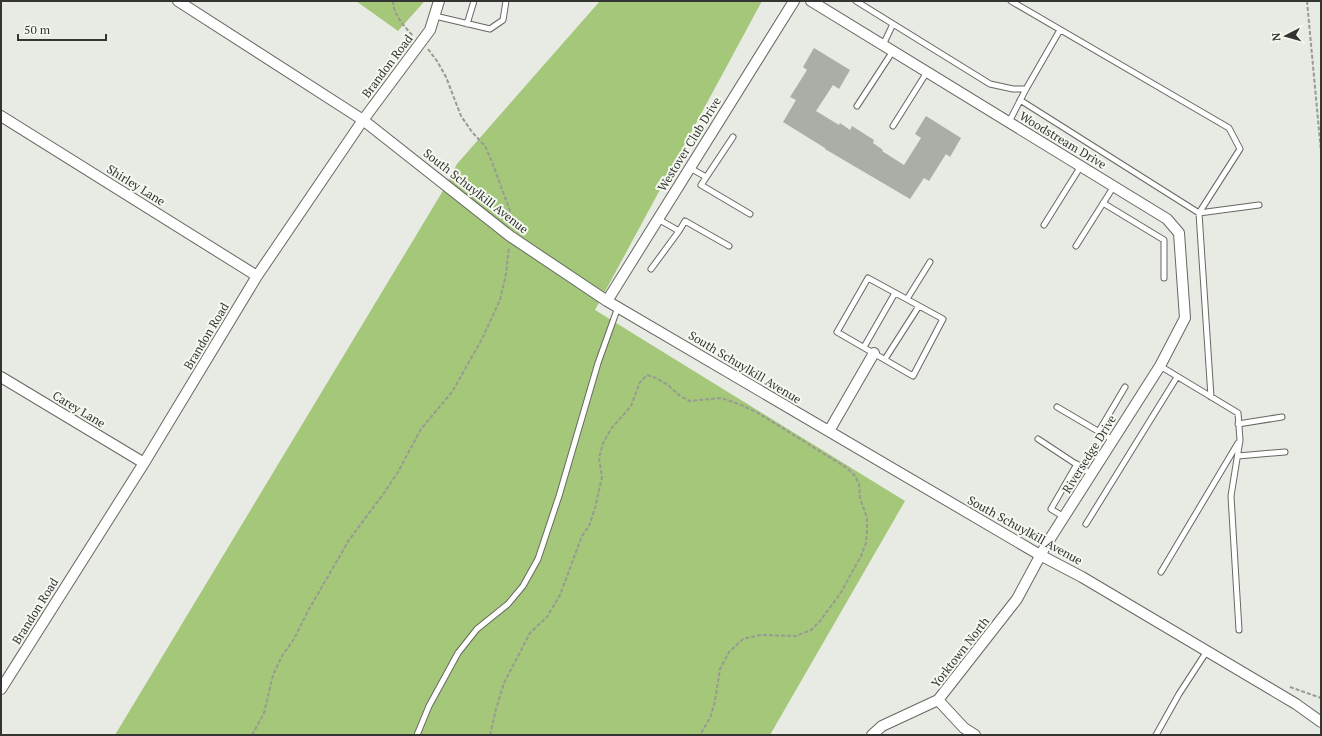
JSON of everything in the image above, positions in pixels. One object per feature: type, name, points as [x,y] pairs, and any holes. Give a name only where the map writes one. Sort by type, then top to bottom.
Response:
[{"type":"street","name":"South Schuylkill Avenue","points":[[178,1],[363,120],[510,236],[607,301],[1040,556],[1082,577],[1296,704],[1321,722]]},
{"type":"street","name":"Brandon Road","points":[[1,689],[144,463],[257,276],[363,120],[430,30],[439,1]]},
{"type":"street","name":"Westover Club Drive","points":[[607,301],[794,1]]},
{"type":"street","name":"Woodstream Drive","points":[[811,1],[1167,219],[1179,233],[1185,318],[1160,366]]},
{"type":"street","name":"Shirley Lane","points":[[1,116],[257,276]]},
{"type":"street","points":[[828,431],[874,353]]},
{"type":"street","name":"Riversedge Drive","points":[[1040,556],[1160,366]]},
{"type":"street","name":"Carey Lane","points":[[1,377],[144,463]]},
{"type":"street","name":"Yorktown North","points":[[872,735],[882,726],[938,700],[1017,599],[1040,556]]},
{"type":"street","points":[[938,700],[964,728],[975,735]]},
{"type":"lane","points":[[467,24],[474,1]]},
{"type":"lane","points":[[435,16],[490,29],[503,20],[506,1]]},
{"type":"lane","points":[[856,1],[990,84],[1026,89]]},
{"type":"lane","points":[[1011,1],[1229,128],[1240,149],[1199,213],[1211,397]]},
{"type":"lane","points":[[883,45],[893,24]]},
{"type":"lane","points":[[1009,122],[1060,30]]},
{"type":"lane","points":[[857,106],[893,51]]},
{"type":"lane","points":[[893,126],[927,72]]},
{"type":"lane","points":[[1020,100],[1199,213],[1259,205]]},
{"type":"lane","points":[[733,137],[701,185],[750,214]]},
{"type":"lane","points":[[1044,225],[1081,166]]},
{"type":"lane","points":[[690,168],[706,177]]},
{"type":"lane","points":[[1076,246],[1114,186]]},
{"type":"lane","points":[[1103,203],[1164,240],[1164,278]]},
{"type":"lane","points":[[658,219],[679,231]]},
{"type":"lane","points":[[652,269],[685,221],[729,246]]},
{"type":"lane","points":[[907,299],[930,262]]},
{"type":"lane","points":[[868,278],[895,293],[943,319],[913,376],[837,332],[868,278]]},
{"type":"lane","points":[[864,347],[895,293]]},
{"type":"lane","points":[[885,359],[919,306]]},
{"type":"lane","points":[[417,735],[429,706],[458,654],[477,629],[508,604],[523,586],[538,559],[559,496],[598,363],[618,307]]},
{"type":"lane","points":[[1160,366],[1238,413],[1240,440],[1231,496],[1239,630]]},
{"type":"lane","points":[[1086,524],[1177,376]]},
{"type":"lane","points":[[1099,431],[1125,387]]},
{"type":"lane","points":[[1057,407],[1113,440]]},
{"type":"lane","points":[[1238,424],[1282,417]]},
{"type":"lane","points":[[1038,439],[1091,474]]},
{"type":"lane","points":[[1161,572],[1240,440]]},
{"type":"lane","points":[[1238,456],[1285,452]]},
{"type":"lane","points":[[1064,517],[1051,508],[1077,464]]},
{"type":"lane","points":[[1156,735],[1179,694],[1207,651]]},
{"type":"path","points":[[252,735],[264,713],[273,675],[282,656],[294,639],[349,540],[398,472],[407,458],[421,429],[452,392],[482,339],[500,300],[506,274],[512,224],[510,211],[492,162],[485,146],[472,132],[461,116],[437,60],[399,20],[393,6],[393,1]]},
{"type":"path","points":[[1307,1],[1321,152]]},
{"type":"path","points":[[490,735],[504,683],[530,633],[547,617],[560,595],[582,536],[589,526],[602,477],[599,458],[603,443],[611,429],[631,406],[640,382],[647,375],[668,385],[680,396],[690,401],[721,398],[739,404],[758,413],[847,468],[855,476],[859,484],[860,498],[867,518],[866,543],[861,556],[840,594],[820,621],[811,630],[796,636],[760,635],[743,639],[729,652],[720,670],[715,701],[710,718],[700,735]]},
{"type":"green space","points":[[356,1],[424,1],[398,31]]},
{"type":"green space","points":[[600,1],[762,1],[595,310],[905,501],[770,735],[115,735],[441,194],[457,164]]},
{"type":"building","points":[[814,48],[850,70],[839,89],[833,85],[816,111],[839,125],[840,123],[850,130],[852,126],[874,140],[873,143],[883,150],[882,151],[904,165],[921,138],[915,134],[926,116],[961,138],[950,157],[946,154],[929,181],[924,178],[910,199],[825,149],[783,122],[796,100],[790,97],[807,70],[803,67]]}]
